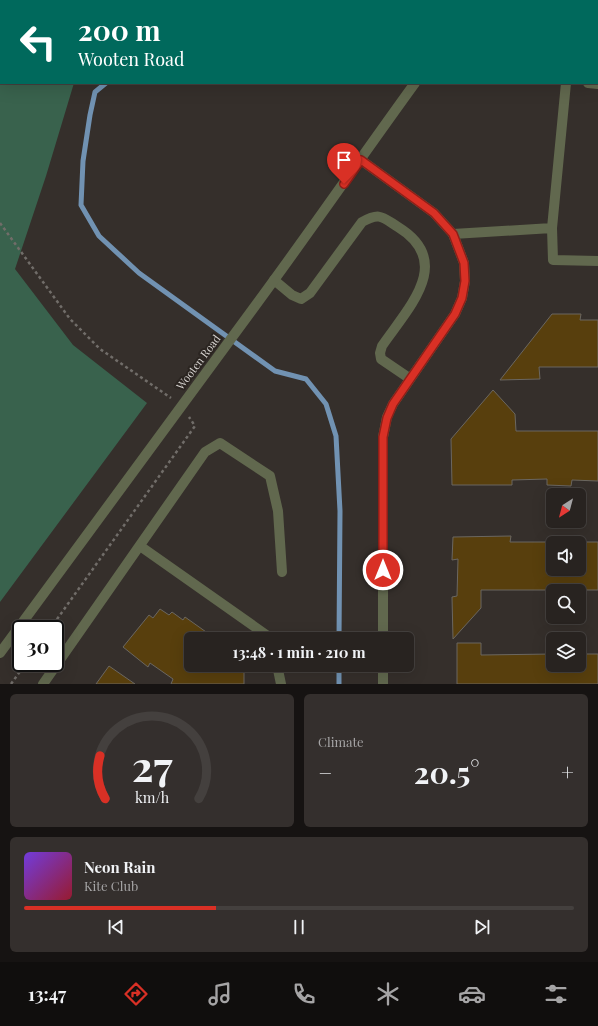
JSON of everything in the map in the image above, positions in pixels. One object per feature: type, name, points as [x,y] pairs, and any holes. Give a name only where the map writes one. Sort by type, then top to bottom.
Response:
[{"type":"street","name":"Wooten Road","points":[[0,653],[259,301],[414,84]]},
{"type":"street","points":[[566,84],[552,228],[553,260],[598,261]]},
{"type":"street","points":[[361,160],[434,213],[453,234],[464,263],[465,281],[462,298],[455,314],[409,378],[393,404],[387,418],[383,437],[383,632]]},
{"type":"street","points":[[274,280],[292,295],[301,298],[310,293],[362,222],[373,216],[383,217],[408,233],[419,247],[424,259],[425,274],[420,291],[382,346],[380,353],[381,359],[409,378]]},
{"type":"street","points":[[453,234],[552,228]]},
{"type":"street","points":[[43,684],[205,452],[220,443],[270,476],[278,512],[282,572]]},
{"type":"street","points":[[140,546],[262,632]]},
{"type":"street","points":[[278,672],[281,684]]},
{"type":"street","points":[[383,672],[383,684]]},
{"type":"path","points":[[0,223],[70,319],[100,349],[181,405]]},
{"type":"path","points":[[56,620],[195,426]]},
{"type":"path","points":[[11,684],[20,672]]},
{"type":"green space","points":[[0,84],[74,84],[46,176],[15,269],[73,345],[147,403],[0,602]]},
{"type":"building","points":[[552,314],[581,314],[580,320],[598,320],[598,367],[539,367],[540,379],[500,380]]},
{"type":"building","points":[[493,390],[515,414],[516,431],[598,431],[598,481],[572,480],[571,486],[547,485],[547,479],[512,480],[512,485],[452,485],[451,439]]},
{"type":"building","points":[[511,536],[510,542],[546,542],[546,576],[586,576],[586,542],[598,542],[598,590],[586,590],[586,584],[546,584],[546,590],[481,590],[481,608],[453,639],[452,597],[457,596],[458,559],[452,560],[453,537]]},
{"type":"building","points":[[160,609],[169,615],[172,612],[183,620],[185,617],[206,632],[184,632],[184,672],[244,672],[244,684],[171,684],[173,679],[150,663],[148,667],[123,647],[149,615],[153,618]]},
{"type":"building","points":[[457,643],[481,643],[481,655],[546,654],[546,672],[586,672],[586,654],[598,654],[598,684],[457,684]]},
{"type":"building","points":[[109,666],[135,684],[96,684]]},
{"type":"waterway","points":[[105,84],[95,92],[90,115],[83,161],[81,205],[99,236],[139,273],[275,371],[306,379],[326,404],[336,436],[340,511],[339,632]]},
{"type":"waterway","points":[[339,672],[339,684]]},
{"type":"route","points":[[344,184],[361,160],[434,213],[453,234],[464,263],[465,281],[462,298],[455,314],[402,390],[393,404],[387,418],[383,437],[383,570]]}]
